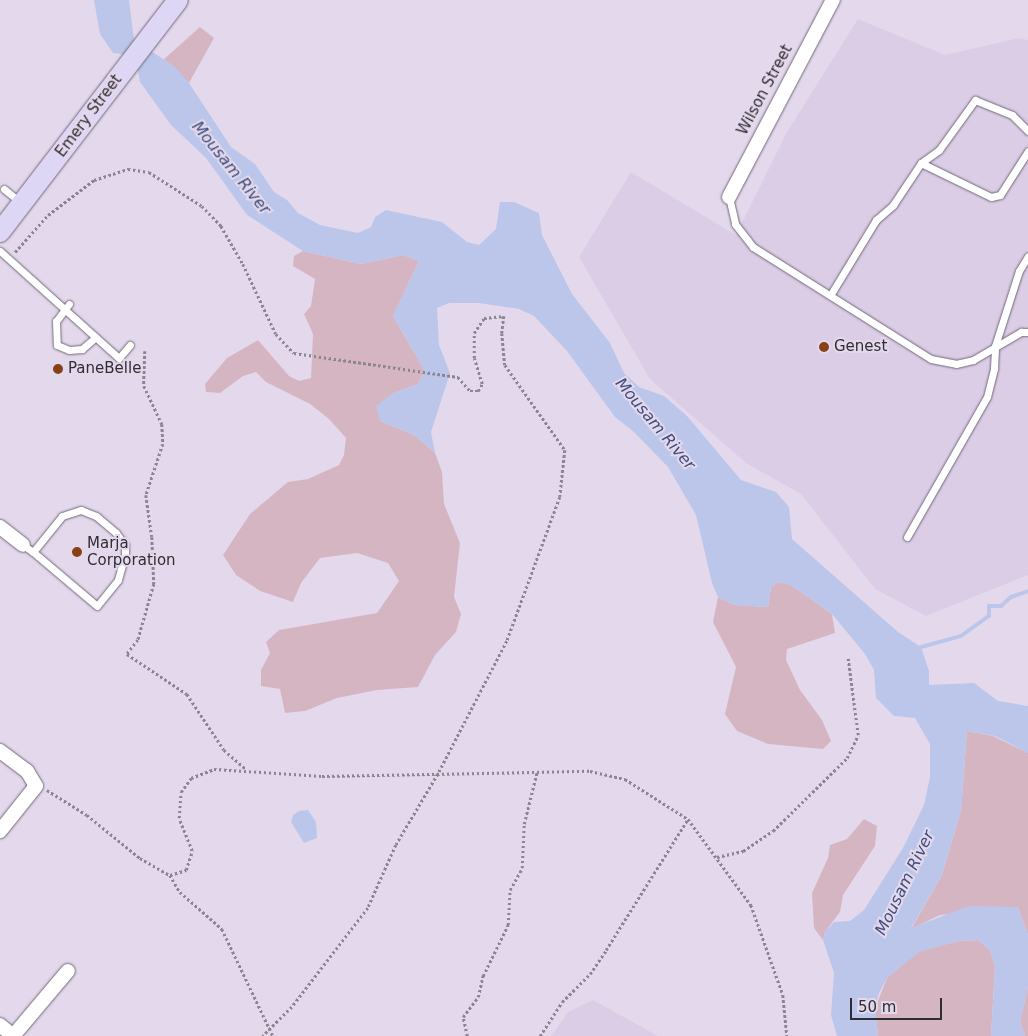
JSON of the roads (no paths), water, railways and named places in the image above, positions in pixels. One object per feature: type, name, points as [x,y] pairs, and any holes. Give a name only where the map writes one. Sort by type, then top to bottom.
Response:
[{"type":"street","name":"Emery Street","points":[[0,232],[178,0]]},
{"type":"street","name":"Wilson Street","points":[[729,197],[833,0]]},
{"type":"street","points":[[0,527],[28,548]]},
{"type":"street","points":[[0,751],[33,777],[36,786],[1,829]]},
{"type":"street","points":[[0,1025],[13,1036],[68,971]]},
{"type":"lane","points":[[831,294],[876,220],[893,205],[921,163],[939,150],[975,100],[1012,115],[1028,131]]},
{"type":"lane","points":[[921,163],[991,197],[1000,195],[1028,151]]},
{"type":"lane","points":[[4,189],[22,203]]},
{"type":"lane","points":[[729,197],[735,224],[753,247],[831,294],[931,359],[956,364],[973,360],[995,346],[1028,332]]},
{"type":"lane","points":[[0,251],[67,306],[119,358],[130,344]]},
{"type":"lane","points":[[907,537],[987,397],[994,368],[995,346],[1019,271],[1028,256]]},
{"type":"lane","points":[[67,306],[54,330],[57,345],[69,350],[82,349],[96,337]]},
{"type":"lane","points":[[81,510],[96,516],[116,533],[125,545],[126,555],[118,580],[97,606],[28,548],[62,516],[81,510]]},
{"type":"water","name":"Mousam River","points":[[94,0],[129,0],[134,40],[174,66],[189,83],[231,147],[255,164],[274,192],[287,200],[298,213],[320,225],[358,233],[371,227],[375,217],[386,210],[442,222],[467,242],[479,245],[496,229],[500,202],[514,202],[539,213],[542,235],[572,294],[610,343],[624,373],[639,387],[664,396],[687,416],[741,480],[776,492],[789,507],[792,539],[898,632],[921,647],[929,671],[929,685],[974,683],[998,701],[1028,706],[1028,753],[995,736],[967,731],[961,811],[942,875],[911,928],[969,906],[1018,907],[1028,935],[1028,987],[1020,1022],[1025,1036],[991,1036],[995,967],[990,950],[978,940],[959,941],[919,952],[887,978],[879,993],[875,1008],[878,1036],[837,1036],[831,1015],[834,973],[823,940],[825,932],[834,922],[850,921],[864,910],[903,848],[924,805],[930,777],[930,744],[915,718],[894,716],[876,698],[874,670],[865,654],[832,614],[791,585],[778,582],[771,587],[768,607],[734,605],[718,597],[712,583],[696,515],[668,467],[634,432],[615,417],[567,351],[534,316],[519,309],[479,303],[449,303],[437,308],[439,345],[450,373],[431,432],[435,453],[414,435],[380,421],[376,406],[392,394],[418,384],[425,371],[393,316],[419,261],[403,255],[361,264],[303,251],[247,215],[206,158],[171,125],[140,82],[138,71],[122,54],[113,53],[100,34]]},
{"type":"water","points":[[308,810],[316,822],[317,838],[304,843],[291,822],[293,815],[299,811]]},
{"type":"waterway","points":[[921,647],[961,636],[989,616],[989,606],[1001,606],[1011,597],[1028,591]]},
{"type":"place","name":"Genest","points":[[824,347]]},
{"type":"place","name":"PaneBelle","points":[[58,369]]},
{"type":"place","name":"Marja Corporation","points":[[77,552]]}]
